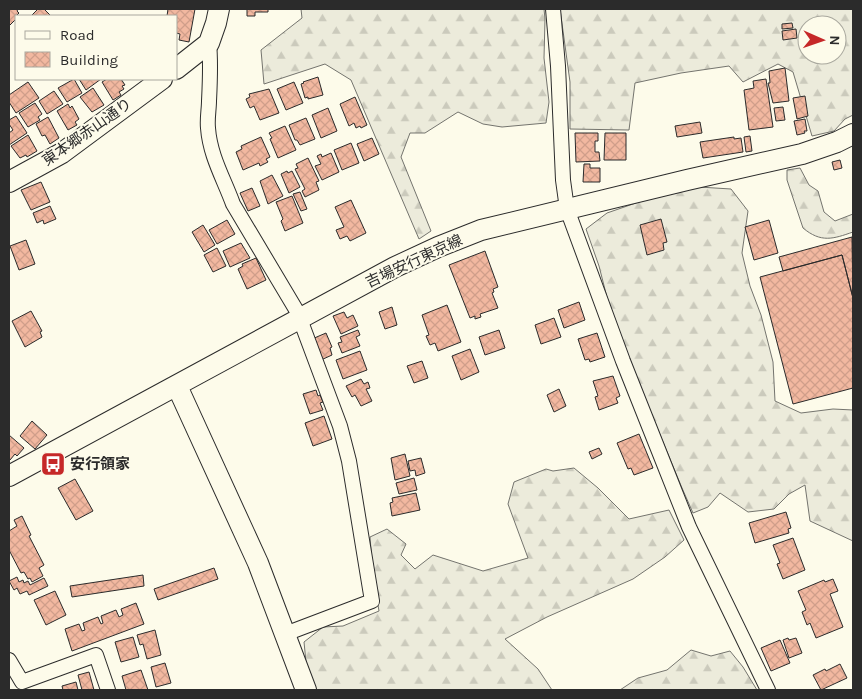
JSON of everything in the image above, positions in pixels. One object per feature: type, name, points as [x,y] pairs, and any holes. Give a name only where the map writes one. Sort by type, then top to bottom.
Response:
[{"type":"main road","points":[[178,66],[209,43],[219,9]]},
{"type":"main road","name":"東本郷赤山通り","points":[[9,182],[62,153],[161,80]]},
{"type":"main road","name":"吉場安行東京線","points":[[9,476],[395,267],[447,244],[489,228],[802,154],[837,142],[853,134]]},
{"type":"main road","points":[[177,386],[258,563],[306,690]]},
{"type":"street","points":[[552,9],[558,66],[563,180],[567,209],[623,361],[689,527],[768,690]]},
{"type":"street","points":[[209,43],[211,64],[208,127],[212,152],[233,204],[301,319],[340,426],[349,461],[372,601],[285,634]]},
{"type":"street","points":[[9,660],[24,686],[96,655],[108,690]]},
{"type":"green space","points":[[301,9],[544,9],[544,58],[549,102],[546,123],[502,127],[483,124],[458,112],[425,133],[410,133],[401,157],[431,231],[419,239],[351,80],[325,64],[264,84],[261,50],[302,18]]},
{"type":"green space","points":[[560,9],[853,9],[853,115],[845,119],[834,131],[812,136],[793,72],[778,64],[743,82],[729,66],[681,73],[635,83],[629,130],[570,129],[570,82]]},
{"type":"green space","points":[[800,168],[809,185],[818,191],[824,212],[835,221],[853,214],[853,232],[833,238],[821,238],[803,228],[787,180],[787,170]]},
{"type":"green space","points":[[699,187],[731,189],[748,211],[742,253],[773,362],[775,401],[801,413],[833,409],[853,410],[853,541],[810,521],[805,485],[789,494],[774,509],[748,512],[720,493],[708,507],[693,513],[682,488],[613,321],[599,266],[586,229],[607,213],[656,196]]},
{"type":"green space","points":[[574,468],[598,488],[629,519],[669,510],[684,540],[665,557],[633,579],[547,617],[505,639],[538,669],[552,690],[316,690],[306,662],[304,642],[323,627],[343,626],[379,611],[373,575],[370,537],[387,529],[406,544],[401,555],[415,569],[433,555],[483,571],[528,558],[508,504],[514,482],[546,469],[553,471]]},
{"type":"green space","points":[[691,650],[711,656],[730,651],[743,667],[757,690],[620,690],[638,678],[667,670]]},
{"type":"building","points":[[9,9],[18,9],[19,13],[15,15],[15,20],[9,26]]},
{"type":"building","points":[[38,9],[44,9],[50,15],[32,15]]},
{"type":"building","points":[[168,9],[195,9],[189,42],[179,40],[178,15],[167,15]]},
{"type":"building","points":[[247,9],[268,9],[268,12],[255,12],[255,16],[247,16]]},
{"type":"building","points":[[792,23],[793,28],[782,29],[782,24]]},
{"type":"building","points":[[796,29],[797,38],[783,40],[782,31]]},
{"type":"building","points":[[785,68],[789,101],[773,103],[768,83],[770,83],[769,71]]},
{"type":"building","points":[[318,77],[323,95],[305,98],[301,84]]},
{"type":"building","points":[[766,79],[773,127],[749,130],[744,90],[754,88],[753,81]]},
{"type":"building","points":[[75,80],[82,93],[67,102],[58,88]]},
{"type":"building","points":[[80,80],[100,80],[86,90]]},
{"type":"building","points":[[105,80],[122,80],[125,85],[122,86],[124,89],[119,92],[121,95],[113,100],[102,82]]},
{"type":"building","points":[[28,82],[39,98],[16,113],[9,102],[9,95]]},
{"type":"building","points":[[294,82],[303,103],[286,110],[277,89]]},
{"type":"building","points":[[93,88],[104,105],[92,112],[80,97]]},
{"type":"building","points":[[269,89],[279,113],[260,120],[254,106],[250,108],[246,99],[250,97],[249,94]]},
{"type":"building","points":[[54,91],[63,104],[47,114],[39,101]]},
{"type":"building","points":[[805,96],[808,116],[797,119],[793,98]]},
{"type":"building","points":[[355,97],[367,125],[361,128],[360,126],[356,128],[354,123],[349,126],[340,104]]},
{"type":"building","points":[[35,103],[42,114],[38,117],[40,120],[28,127],[19,113]]},
{"type":"building","points":[[68,104],[70,108],[72,106],[79,119],[75,122],[77,125],[68,130],[57,111]]},
{"type":"building","points":[[783,107],[785,120],[776,121],[774,108]]},
{"type":"building","points":[[328,108],[337,131],[321,138],[312,115]]},
{"type":"building","points":[[16,116],[27,133],[9,145],[9,133],[13,130],[9,120]]},
{"type":"building","points":[[48,117],[59,138],[50,144],[45,135],[42,136],[36,124]]},
{"type":"building","points":[[306,118],[315,139],[300,145],[295,140],[289,125]]},
{"type":"building","points":[[805,119],[807,131],[797,135],[794,121]]},
{"type":"building","points":[[700,122],[702,133],[677,137],[675,126]]},
{"type":"building","points":[[285,126],[296,150],[278,158],[269,133]]},
{"type":"building","points":[[575,133],[598,133],[598,141],[595,141],[595,152],[599,152],[600,161],[576,162]]},
{"type":"building","points":[[605,133],[626,133],[626,160],[604,160]]},
{"type":"building","points":[[28,135],[37,151],[27,157],[26,155],[20,158],[11,146]]},
{"type":"building","points":[[750,136],[752,151],[746,152],[744,137]]},
{"type":"building","points":[[261,137],[270,157],[266,159],[268,162],[260,166],[259,163],[243,170],[236,152],[242,149],[241,146]]},
{"type":"building","points":[[734,137],[734,139],[741,138],[743,152],[703,158],[700,142]]},
{"type":"building","points":[[372,138],[379,154],[364,161],[357,144]]},
{"type":"building","points":[[351,143],[359,163],[342,170],[334,150]]},
{"type":"building","points":[[331,153],[339,172],[322,180],[315,166],[321,164],[317,156],[321,154],[322,157]]},
{"type":"building","points":[[308,158],[319,181],[316,182],[319,190],[305,197],[302,191],[305,189],[295,169],[298,168],[296,164]]},
{"type":"building","points":[[840,160],[842,168],[834,170],[832,162]]},
{"type":"building","points":[[584,164],[590,164],[590,168],[600,168],[600,182],[583,182]]},
{"type":"building","points":[[287,171],[288,173],[292,171],[300,187],[289,193],[281,174]]},
{"type":"building","points":[[272,175],[283,196],[268,204],[260,181]]},
{"type":"building","points":[[41,182],[50,202],[31,210],[21,190]]},
{"type":"building","points":[[252,188],[260,206],[248,211],[240,193]]},
{"type":"building","points":[[300,192],[307,209],[301,211],[293,194]]},
{"type":"building","points":[[292,196],[303,223],[285,231],[281,221],[283,219],[276,202]]},
{"type":"building","points":[[351,200],[366,233],[350,241],[347,236],[340,239],[336,230],[344,227],[335,207]]},
{"type":"building","points":[[50,206],[56,219],[44,224],[43,220],[37,223],[33,213]]},
{"type":"building","points":[[661,219],[667,242],[663,243],[664,250],[647,255],[640,225]]},
{"type":"building","points":[[227,220],[235,234],[217,244],[209,230]]},
{"type":"building","points":[[769,220],[778,253],[754,260],[745,227]]},
{"type":"building","points":[[203,225],[215,245],[204,252],[192,232]]},
{"type":"building","points":[[852,237],[853,298],[842,255],[783,271],[779,257]]},
{"type":"building","points":[[26,240],[35,264],[19,270],[10,246]]},
{"type":"building","points":[[241,243],[250,258],[230,267],[223,251]]},
{"type":"building","points":[[217,248],[226,266],[213,272],[204,255]]},
{"type":"building","points":[[485,251],[498,287],[493,289],[494,292],[492,293],[498,308],[480,314],[481,317],[475,319],[475,316],[470,318],[449,265]]},
{"type":"building","points":[[842,255],[853,298],[853,388],[793,404],[760,277]]},
{"type":"building","points":[[256,258],[266,280],[247,289],[238,269],[243,266],[242,264]]},
{"type":"building","points":[[579,302],[585,320],[564,328],[558,310]]},
{"type":"building","points":[[447,305],[461,342],[438,351],[435,343],[430,345],[426,336],[429,335],[422,315]]},
{"type":"building","points":[[392,307],[397,325],[385,329],[379,312]]},
{"type":"building","points":[[31,311],[42,331],[40,332],[42,337],[25,347],[12,321]]},
{"type":"building","points":[[344,312],[347,318],[353,315],[358,326],[341,334],[333,316]]},
{"type":"building","points":[[554,318],[561,337],[541,344],[535,325]]},
{"type":"building","points":[[358,330],[360,335],[356,337],[360,346],[342,353],[338,343],[342,342],[340,337]]},
{"type":"building","points":[[499,330],[505,348],[485,355],[479,337]]},
{"type":"building","points":[[326,333],[332,347],[330,348],[332,355],[321,360],[312,339]]},
{"type":"building","points":[[597,333],[605,357],[590,362],[589,359],[585,360],[578,339]]},
{"type":"building","points":[[470,349],[479,372],[461,380],[452,356]]},
{"type":"building","points":[[360,351],[367,370],[343,379],[336,360]]},
{"type":"building","points":[[422,361],[428,378],[414,383],[407,366]]},
{"type":"building","points":[[613,376],[620,396],[616,398],[618,403],[599,410],[595,397],[598,396],[593,381]]},
{"type":"building","points":[[361,379],[364,384],[368,382],[370,388],[366,389],[372,401],[361,406],[355,395],[352,397],[346,386]]},
{"type":"building","points":[[559,389],[566,406],[554,412],[547,395]]},
{"type":"building","points":[[316,390],[323,402],[320,403],[323,410],[310,414],[303,394]]},
{"type":"building","points":[[324,416],[332,439],[313,446],[305,423]]},
{"type":"building","points":[[32,421],[47,435],[35,449],[20,436]]},
{"type":"building","points":[[639,434],[653,468],[634,475],[631,468],[628,469],[617,443]]},
{"type":"building","points":[[9,435],[24,448],[17,456],[15,454],[10,460],[9,459]]},
{"type":"building","points":[[599,448],[602,454],[592,459],[589,452]]},
{"type":"building","points":[[405,454],[410,476],[395,480],[391,458]]},
{"type":"building","points":[[421,458],[425,473],[416,476],[415,470],[410,471],[408,461]]},
{"type":"building","points":[[414,478],[417,490],[399,494],[396,483]]},
{"type":"building","points":[[75,479],[93,511],[76,520],[58,488]]},
{"type":"building","points":[[416,493],[420,510],[392,516],[390,503],[393,502],[392,498]]},
{"type":"building","points":[[786,512],[791,528],[788,529],[789,533],[755,543],[749,523]]},
{"type":"building","points":[[22,516],[31,535],[29,536],[44,565],[39,568],[43,576],[32,582],[24,572],[21,573],[9,550],[9,531],[17,526],[14,520]]},
{"type":"building","points":[[793,538],[805,570],[783,579],[777,564],[780,563],[773,545]]},
{"type":"building","points":[[214,568],[218,579],[158,600],[154,589]]},
{"type":"building","points":[[143,575],[144,586],[72,597],[70,586]]},
{"type":"building","points":[[17,577],[19,582],[23,580],[24,583],[28,581],[30,585],[44,578],[48,586],[29,595],[27,591],[20,594],[17,588],[14,590],[9,581]]},
{"type":"building","points":[[833,579],[838,591],[830,594],[843,627],[816,638],[810,623],[807,625],[802,612],[806,610],[798,591],[824,580],[825,582]]},
{"type":"building","points":[[55,591],[66,615],[46,625],[34,600]]},
{"type":"building","points":[[136,603],[144,624],[72,651],[65,629],[79,624],[82,631],[85,630],[83,623],[98,617],[101,624],[103,623],[101,616],[116,610],[119,617],[123,615],[121,609]]},
{"type":"building","points":[[155,630],[161,655],[147,659],[143,644],[140,645],[137,635]]},
{"type":"building","points":[[133,637],[139,657],[121,662],[115,642]]},
{"type":"building","points":[[788,638],[789,640],[796,638],[802,653],[789,658],[783,640]]},
{"type":"building","points":[[780,640],[790,663],[771,671],[761,648]]},
{"type":"building","points":[[165,663],[171,683],[156,687],[151,667]]},
{"type":"building","points":[[840,664],[847,678],[821,690],[813,675]]},
{"type":"building","points":[[141,670],[148,690],[126,690],[122,676]]},
{"type":"building","points":[[89,672],[94,690],[82,690],[78,675]]},
{"type":"building","points":[[76,682],[78,690],[63,690],[62,686]]},
{"type":"place","name":"安行領家","points":[[53,464]]}]
